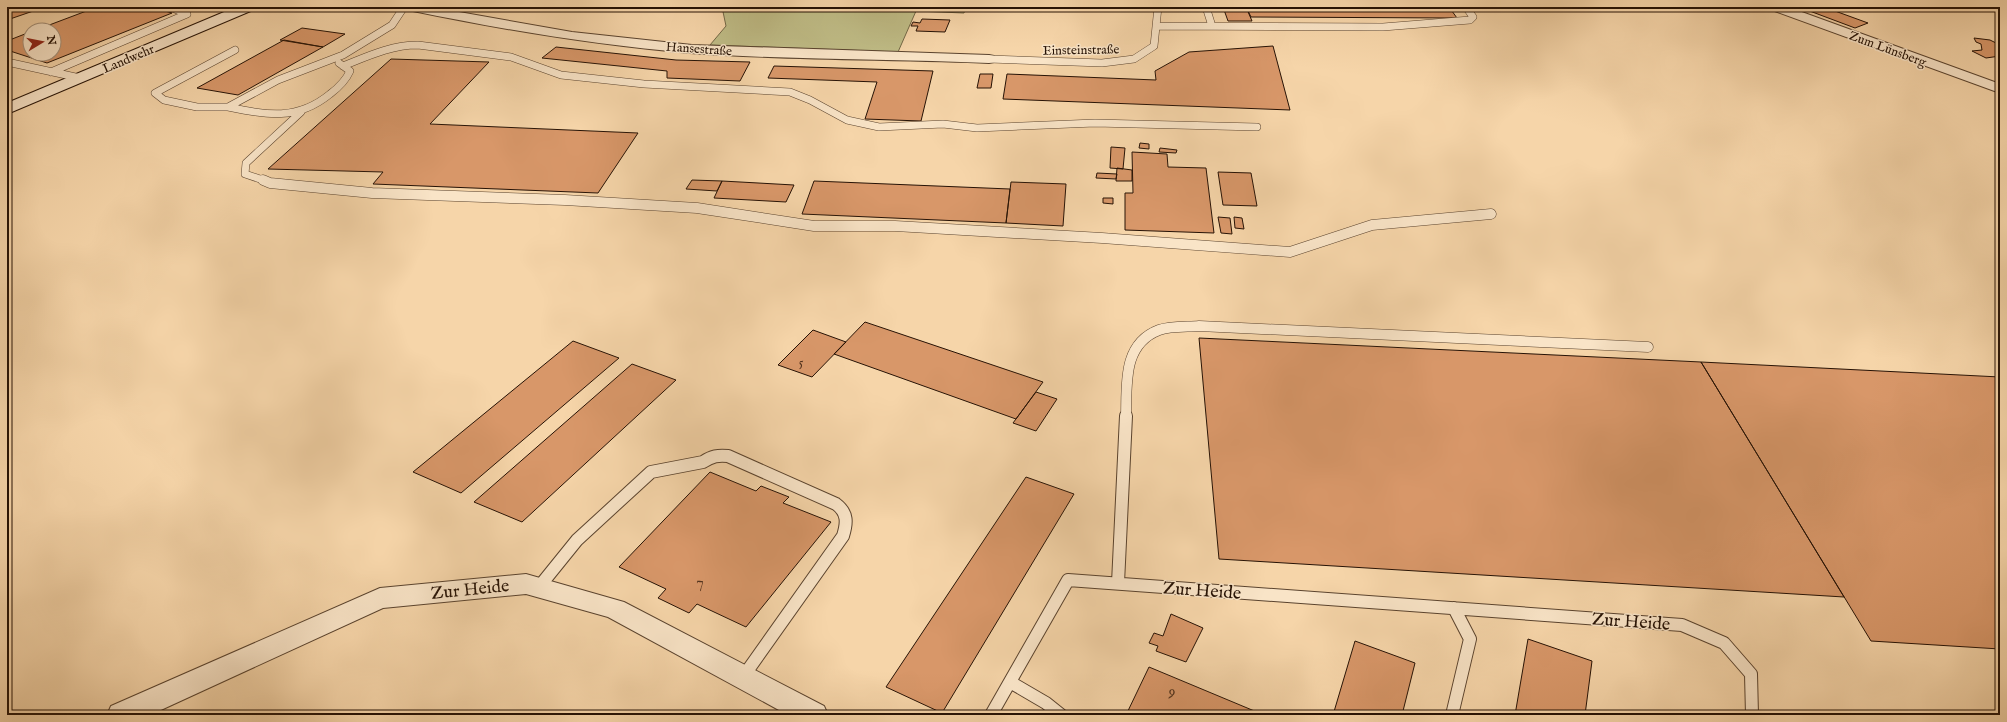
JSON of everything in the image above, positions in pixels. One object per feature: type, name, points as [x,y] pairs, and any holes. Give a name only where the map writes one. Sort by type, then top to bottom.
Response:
[{"type":"main road","name":"Landwehr","points":[[7,109],[248,7]]},
{"type":"street","name":"Hansestraße","points":[[413,7],[530,31],[630,43],[731,51],[989,59]]},
{"type":"street","name":"Zum Lünsberg","points":[[1776,7],[2000,89]]},
{"type":"street","name":"Zur Heide","points":[[128,713],[380,598],[526,584],[614,609],[814,715]]},
{"type":"lane","points":[[51,72],[187,14],[170,7]]},
{"type":"lane","points":[[228,107],[278,80],[333,59],[384,31],[392,25],[404,7]]},
{"type":"lane","name":"Einsteinstraße","points":[[989,59],[1102,63],[1134,59],[1154,46],[1158,7]]},
{"type":"lane","points":[[1206,7],[1212,26]]},
{"type":"lane","points":[[1156,26],[1382,27],[1466,21],[1473,17],[1466,7]]},
{"type":"lane","points":[[342,66],[387,49],[403,45],[418,45],[474,51],[511,57],[561,76],[644,84],[790,92],[810,100],[847,120],[879,127],[943,124],[977,128],[1094,123],[1256,127]]},
{"type":"lane","points":[[235,50],[155,93],[164,100],[197,107],[228,107],[278,115],[301,112],[322,103],[337,89],[350,71],[333,59]]},
{"type":"lane","points":[[7,62],[80,78]]},
{"type":"lane","points":[[301,112],[246,163],[244,174],[270,183],[372,193],[565,200],[698,208],[814,226],[895,226],[1086,237],[1290,252],[1372,225],[1490,214]]},
{"type":"lane","points":[[1118,583],[1128,367],[1138,343],[1159,330],[1199,326],[1648,347]]},
{"type":"lane","points":[[539,587],[577,540],[652,472],[703,462],[710,457],[718,455],[728,456],[836,504],[843,509],[847,518],[844,536],[743,677]]},
{"type":"lane","name":"Zur Heide","points":[[991,715],[1068,580],[1682,624],[1724,643],[1751,674],[1752,715]]},
{"type":"lane","points":[[1452,715],[1470,639],[1454,608]]},
{"type":"lane","points":[[1010,682],[1046,703],[1061,715]]},
{"type":"shaded area","points":[[722,7],[966,7],[964,13],[916,11],[898,52],[710,45],[726,26]]},
{"type":"building","points":[[7,7],[45,7],[7,20]]},
{"type":"building","points":[[97,7],[151,7],[172,13],[62,57],[62,22],[57,22]]},
{"type":"building","points":[[1223,7],[1246,7],[1252,21],[1228,21]]},
{"type":"building","points":[[1246,7],[1449,7],[1457,18],[1251,17]]},
{"type":"building","points":[[1816,7],[1824,7],[1868,23],[1855,28],[1807,10]]},
{"type":"building","points":[[922,19],[950,20],[945,32],[916,31],[918,26],[911,26],[913,22],[920,23]]},
{"type":"building","points":[[302,28],[345,34],[323,47],[280,40]]},
{"type":"building","points":[[22,35],[22,55],[7,50],[7,41]]},
{"type":"building","points":[[1974,38],[1990,40],[2000,45],[2000,56],[1986,58],[1972,51],[1982,50],[1981,44],[1976,42]]},
{"type":"building","points":[[284,40],[323,47],[238,95],[197,88]]},
{"type":"building","points":[[1273,46],[1290,110],[1003,99],[1007,74],[1156,80],[1155,71],[1189,52]]},
{"type":"building","points":[[556,47],[676,60],[750,62],[740,81],[667,78],[667,71],[542,58]]},
{"type":"building","points":[[391,59],[489,62],[430,124],[638,133],[598,193],[373,184],[383,172],[268,169]]},
{"type":"building","points":[[774,66],[933,71],[921,121],[865,119],[877,82],[768,78]]},
{"type":"building","points":[[980,74],[993,74],[991,88],[977,88]]},
{"type":"building","points":[[1140,143],[1149,144],[1149,149],[1139,148]]},
{"type":"building","points":[[1111,147],[1125,148],[1123,169],[1110,168]]},
{"type":"building","points":[[1160,148],[1177,150],[1176,153],[1159,152]]},
{"type":"building","points":[[1132,152],[1167,154],[1168,167],[1206,168],[1214,233],[1125,230],[1125,193],[1133,193]]},
{"type":"building","points":[[1117,168],[1132,170],[1132,181],[1116,181]]},
{"type":"building","points":[[1218,172],[1251,173],[1257,206],[1223,205]]},
{"type":"building","points":[[1097,173],[1117,174],[1116,179],[1096,178]]},
{"type":"building","points":[[692,180],[722,181],[717,191],[686,189]]},
{"type":"building","points":[[722,181],[794,185],[786,202],[714,198]]},
{"type":"building","points":[[814,181],[1010,189],[1006,223],[802,214]]},
{"type":"building","points":[[1011,182],[1066,184],[1063,226],[1006,223]]},
{"type":"building","points":[[1103,198],[1113,198],[1113,204],[1103,203]]},
{"type":"building","points":[[1218,217],[1230,218],[1232,234],[1221,233]]},
{"type":"building","points":[[1234,217],[1242,218],[1244,229],[1235,228]]},
{"type":"building","points":[[865,322],[1043,382],[1016,419],[834,354]]},
{"type":"building","points":[[813,330],[846,342],[812,377],[778,365]]},
{"type":"building","points":[[1199,338],[1701,362],[1844,597],[1219,559]]},
{"type":"building","points":[[573,341],[619,358],[461,493],[413,472]]},
{"type":"building","points":[[1701,362],[2000,377],[2000,649],[1871,641]]},
{"type":"building","points":[[632,364],[676,380],[522,522],[474,502]]},
{"type":"building","points":[[1036,392],[1057,399],[1036,431],[1013,423]]},
{"type":"building","points":[[710,472],[756,491],[761,486],[789,497],[783,503],[831,522],[746,627],[697,604],[689,613],[658,598],[666,589],[619,567]]},
{"type":"building","points":[[1026,477],[1074,494],[942,713],[886,687]]},
{"type":"building","points":[[1171,614],[1203,628],[1186,662],[1156,651],[1158,646],[1149,643],[1154,633],[1163,636]]},
{"type":"building","points":[[1528,639],[1592,661],[1585,715],[1515,715]]},
{"type":"building","points":[[1355,641],[1415,663],[1402,715],[1333,715]]},
{"type":"building","points":[[1149,667],[1264,715],[1126,715]]}]
